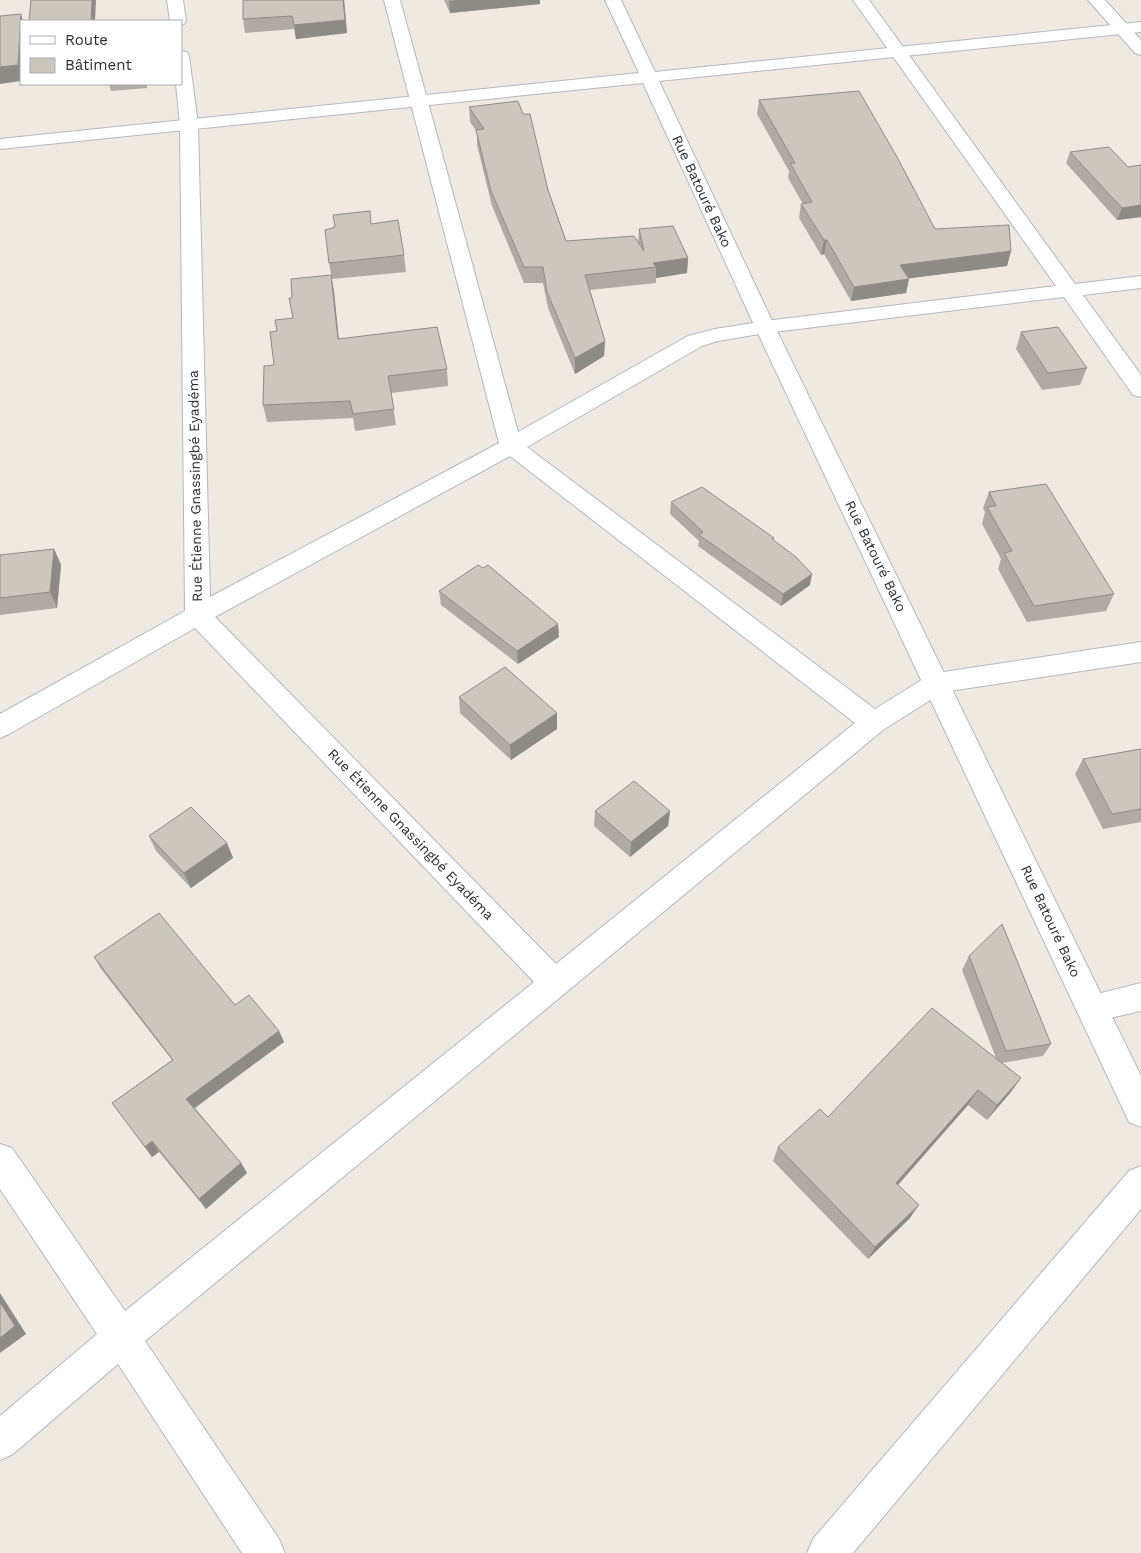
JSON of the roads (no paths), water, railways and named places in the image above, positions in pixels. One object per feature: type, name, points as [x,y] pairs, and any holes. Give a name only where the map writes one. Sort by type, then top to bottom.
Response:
[{"type":"street","points":[[175,0],[178,20]]},
{"type":"street","points":[[392,0],[511,446],[874,723]]},
{"type":"street","name":"Rue Batouré Bako","points":[[613,0],[765,327],[1141,1111]]},
{"type":"street","points":[[861,0],[1141,390]]},
{"type":"street","points":[[1096,0],[1141,50]]},
{"type":"street","points":[[0,144],[1141,27]]},
{"type":"street","name":"Rue Étienne Gnassingbé Eyadéma","points":[[182,66],[188,125],[198,615],[554,982]]},
{"type":"street","points":[[0,728],[198,615],[511,446],[695,341],[715,335],[765,327],[1141,282]]},
{"type":"street","points":[[0,1441],[121,1337],[874,723],[937,683],[1141,652]]},
{"type":"street","points":[[1092,1008],[1141,997]]},
{"type":"street","points":[[0,1160],[265,1553]]},
{"type":"street","points":[[827,1553],[1141,1183]]}]
